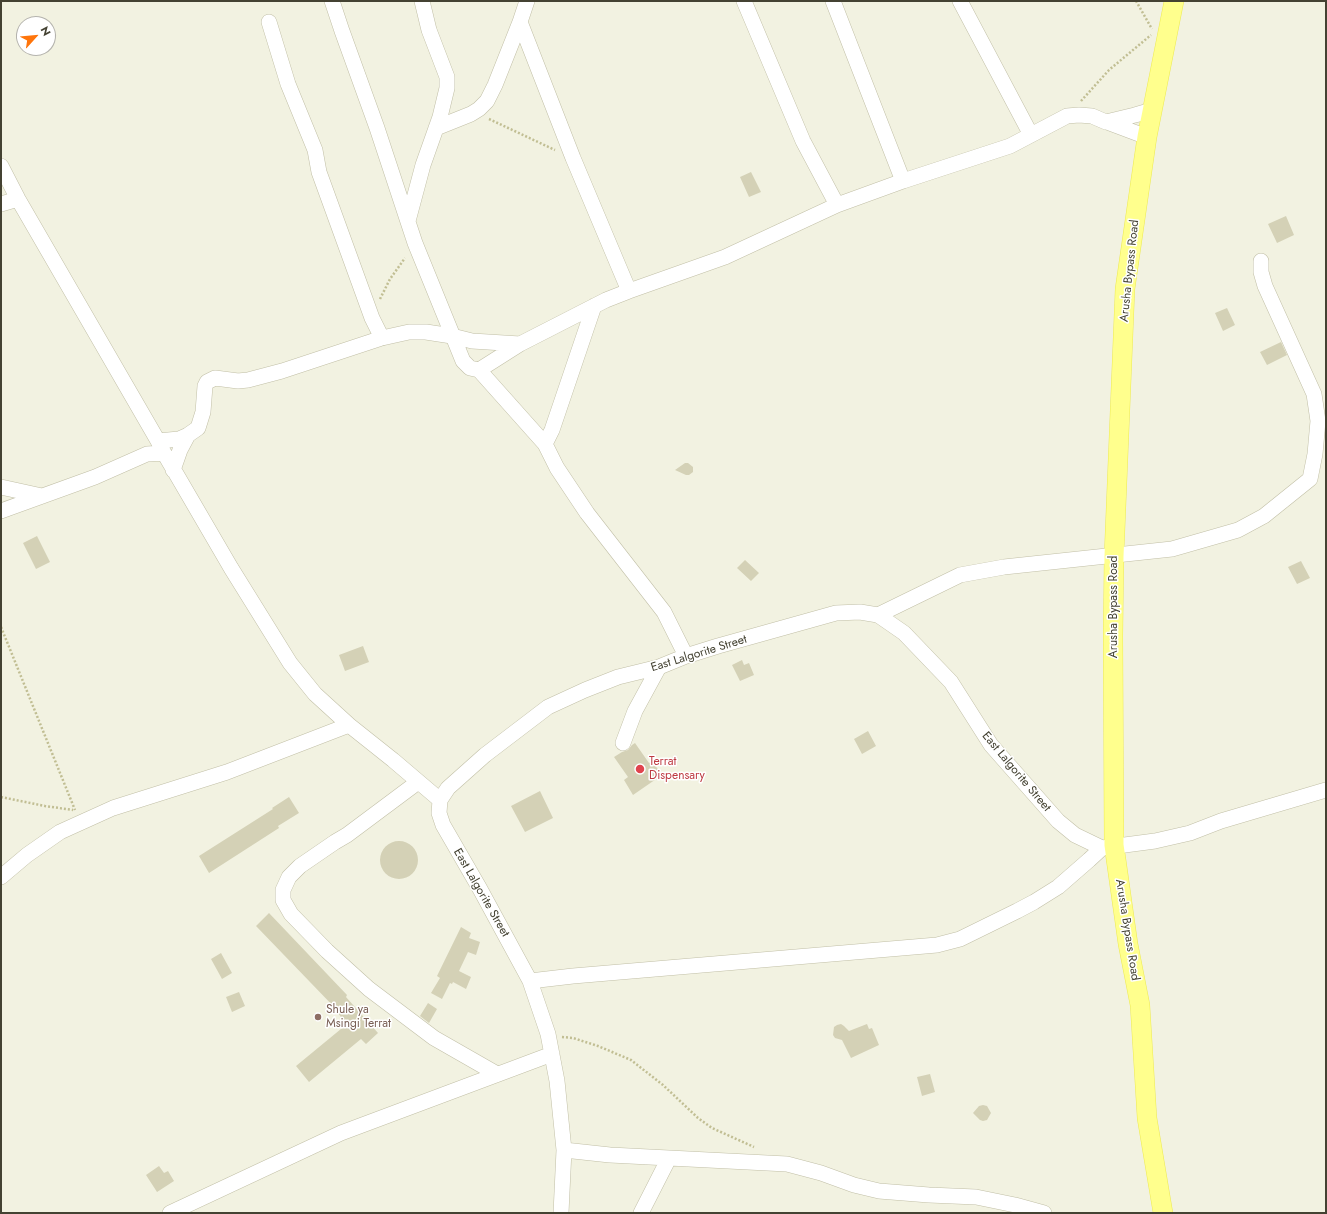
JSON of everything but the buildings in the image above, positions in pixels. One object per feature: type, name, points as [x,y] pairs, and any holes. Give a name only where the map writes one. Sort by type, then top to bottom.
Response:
[{"type":"main road","name":"Arusha Bypass Road","points":[[1163,1213],[1147,1118],[1140,1005],[1108,846],[1114,556],[1125,290],[1147,137],[1172,10]]},
{"type":"street","points":[[332,1],[416,243],[463,361],[470,368],[479,370],[545,444],[557,468],[587,512],[664,612],[686,656]]},
{"type":"street","points":[[408,221],[423,165],[436,128],[447,88],[447,77],[429,30],[422,1]]},
{"type":"street","points":[[436,128],[469,114],[487,101],[495,85],[527,1]]},
{"type":"street","points":[[744,1],[804,141],[837,205]]},
{"type":"street","points":[[833,1],[903,181]]},
{"type":"street","points":[[960,1],[1031,135]]},
{"type":"street","points":[[269,22],[288,84],[313,144],[319,172],[372,318],[382,338]]},
{"type":"street","points":[[520,22],[573,158],[629,291]]},
{"type":"street","points":[[447,88],[458,110],[469,114]]},
{"type":"street","points":[[1106,122],[1135,116],[1152,110]]},
{"type":"street","points":[[479,370],[520,344],[594,306],[629,291],[725,258],[837,205],[903,181],[1010,146],[1067,116],[1092,116],[1147,137]]},
{"type":"street","points":[[1,166],[18,199],[173,470],[231,568],[290,663],[315,694],[349,725],[440,800]]},
{"type":"street","points":[[1,204],[18,199]]},
{"type":"street","points":[[878,615],[960,575],[1004,567],[1172,549],[1238,530],[1264,516],[1310,479],[1315,454],[1318,421],[1314,394],[1265,286],[1261,272],[1261,261]]},
{"type":"street","points":[[545,444],[552,430],[594,306]]},
{"type":"street","points":[[1,511],[95,477],[188,435],[198,428],[203,412],[205,386],[215,378],[238,381],[248,380],[282,371],[382,338],[409,332],[426,332],[472,341],[520,344]]},
{"type":"street","points":[[173,470],[180,450],[188,435]]},
{"type":"street","points":[[1,487],[42,496]]},
{"type":"street","name":"East Lalgorite Street","points":[[560,1213],[563,1191],[564,1150],[557,1081],[548,1034],[530,981],[480,889],[442,825],[439,813],[440,800],[448,788],[485,755],[548,707],[618,677],[659,667],[686,656],[836,613],[860,612],[878,615],[904,633],[951,682],[991,745],[1058,821],[1075,835],[1108,846]]},
{"type":"street","points":[[623,743],[635,711],[659,667]]},
{"type":"street","points":[[1,877],[27,855],[60,832],[113,808],[227,772],[349,725]]},
{"type":"street","points":[[418,782],[348,835],[300,866],[289,877],[283,890],[283,900],[291,914],[327,951],[369,989],[434,1038],[497,1074]]},
{"type":"street","points":[[530,981],[937,945],[960,939],[1034,902],[1058,887],[1089,860],[1108,846],[1155,841],[1190,833],[1221,822],[1325,792]]},
{"type":"street","points":[[170,1213],[341,1133],[552,1054]]},
{"type":"street","points":[[564,1150],[668,1158],[787,1164],[821,1173],[854,1185],[879,1191],[976,1197],[1044,1213]]},
{"type":"street","points":[[641,1213],[668,1158]]},
{"type":"path","points":[[1136,1],[1153,31]]},
{"type":"path","points":[[1067,116],[1108,70],[1151,35],[1172,10]]},
{"type":"path","points":[[469,114],[573,158]]},
{"type":"path","points":[[372,318],[390,279],[416,243]]},
{"type":"path","points":[[1,627],[76,810],[45,806],[1,797]]},
{"type":"path","points":[[548,1034],[573,1038],[631,1060],[663,1085],[698,1118],[712,1128],[754,1148]]},
{"type":"place","name":"Terrat Dispensary","points":[[640,769]]},
{"type":"place","name":"Shule ya Msingi Terrat","points":[[318,1017]]}]
